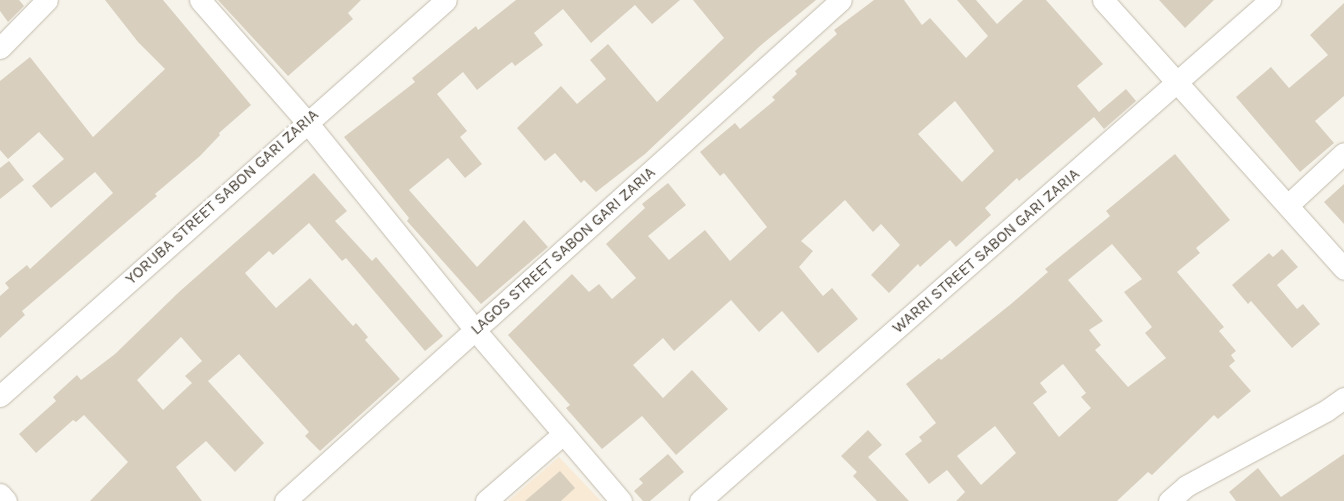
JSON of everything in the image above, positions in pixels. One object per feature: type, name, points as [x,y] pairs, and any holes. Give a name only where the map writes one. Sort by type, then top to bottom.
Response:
[{"type":"street","points":[[0,48],[47,0]]},
{"type":"street","points":[[200,0],[306,121],[476,330],[621,501]]},
{"type":"street","name":"YORUBA STREET SABON GARI ZARIA","points":[[0,396],[306,121],[446,0]]},
{"type":"street","name":"LAGOS STREET SABON GARI ZARIA","points":[[285,501],[841,0]]},
{"type":"street","points":[[1103,0],[1288,204],[1344,269]]},
{"type":"street","name":"WARRI STREET SABON GARI ZARIA","points":[[700,501],[1178,83],[1270,0]]},
{"type":"street","points":[[1288,204],[1344,153]]},
{"type":"street","points":[[1169,501],[1186,486],[1327,410],[1344,398]]},
{"type":"street","points":[[486,501],[564,433]]},
{"type":"street","points":[[0,494],[6,501]]},
{"type":"shaded area","points":[[559,457],[601,501],[508,501]]},
{"type":"building","points":[[0,0],[19,0],[24,6],[8,22],[0,11]]},
{"type":"building","points":[[105,0],[163,0],[251,105],[219,133],[220,135],[200,156],[155,194],[157,196],[22,311],[25,315],[0,338],[0,296],[9,288],[5,283],[27,265],[30,269],[113,193],[95,172],[51,208],[32,186],[64,159],[39,132],[8,159],[0,150],[0,81],[30,57],[93,137],[165,69],[138,42]]},
{"type":"building","points":[[218,0],[361,0],[348,13],[353,19],[288,76]]},
{"type":"building","points":[[516,0],[680,0],[652,24],[635,5],[591,43],[563,9],[534,33],[543,45],[515,66],[512,62],[477,90],[463,72],[437,94],[467,131],[460,137],[482,164],[465,178],[448,158],[409,190],[477,267],[524,220],[548,247],[481,304],[407,221],[409,218],[344,137],[415,82],[412,78],[476,26],[478,30]]},
{"type":"building","points":[[693,0],[816,0],[760,46],[645,154],[596,192],[584,180],[581,183],[555,153],[545,161],[517,128],[561,86],[577,104],[606,79],[590,60],[608,44],[657,102],[724,38]]},
{"type":"building","points":[[874,0],[904,0],[922,25],[930,18],[966,58],[988,36],[957,0],[976,0],[997,24],[1023,0],[1046,0],[1103,64],[1077,86],[1099,112],[1126,89],[1136,101],[1104,129],[1094,117],[1019,181],[1017,178],[985,208],[991,215],[956,247],[950,240],[920,267],[918,264],[889,293],[871,275],[900,245],[881,224],[873,232],[845,200],[801,241],[813,251],[799,267],[823,296],[832,288],[858,319],[818,353],[782,311],[759,332],[731,300],[674,351],[663,338],[633,365],[663,398],[692,370],[728,409],[676,455],[642,416],[602,449],[566,408],[570,405],[508,335],[572,274],[589,292],[599,284],[612,299],[636,278],[606,244],[645,208],[642,204],[668,183],[686,205],[648,236],[669,260],[705,230],[730,261],[767,227],[724,173],[720,176],[700,152],[735,123],[740,129],[775,100],[772,97],[797,74],[795,71],[837,34],[834,30]],"holes":[[[955,101],[994,151],[962,182],[918,134]]]},
{"type":"building","points":[[1159,0],[1214,0],[1185,28]]},
{"type":"building","points":[[1344,3],[1344,96],[1315,121],[1334,143],[1300,172],[1236,97],[1271,67],[1289,88],[1328,55],[1310,35]]},
{"type":"building","points":[[1175,154],[1230,220],[1196,248],[1200,253],[1177,272],[1224,327],[1219,331],[1236,351],[1231,355],[1235,361],[1229,366],[1251,391],[1218,419],[1214,415],[1152,475],[1148,472],[1117,501],[956,501],[965,492],[947,470],[929,484],[905,454],[922,441],[919,437],[936,423],[906,384],[939,358],[941,360],[1048,272],[1045,269],[1110,216],[1106,211]],"holes":[[[1112,244],[1142,279],[1124,292],[1152,327],[1145,333],[1166,358],[1128,387],[1095,350],[1101,345],[1089,330],[1103,321],[1068,280]],[[1063,364],[1086,393],[1081,397],[1091,408],[1059,437],[1033,403],[1047,392],[1040,383]],[[995,426],[1016,453],[981,485],[957,456]]]},
{"type":"building","points":[[9,161],[24,180],[0,199],[0,168]]},
{"type":"building","points":[[314,173],[347,211],[335,221],[372,261],[376,257],[443,336],[425,351],[346,258],[342,261],[309,223],[273,255],[269,251],[245,273],[276,308],[310,278],[353,326],[356,323],[368,337],[365,340],[400,379],[320,451],[305,436],[309,432],[239,354],[208,381],[264,443],[235,472],[206,441],[176,467],[202,501],[90,501],[128,462],[84,415],[76,422],[73,420],[36,453],[19,434],[56,401],[53,397],[77,375],[81,380],[115,354],[179,292]],"holes":[[[181,337],[202,361],[185,376],[192,383],[163,410],[137,380]]]},
{"type":"building","points":[[1344,184],[1344,224],[1324,202]]},
{"type":"building","points":[[1282,249],[1298,267],[1277,285],[1297,309],[1303,304],[1320,324],[1292,348],[1251,301],[1248,304],[1232,285],[1269,253],[1273,257]]},
{"type":"building","points":[[868,430],[882,445],[868,457],[909,501],[877,501],[853,476],[857,472],[841,456]]},
{"type":"building","points":[[668,454],[684,472],[650,501],[643,501],[634,491],[643,483],[639,479]]},
{"type":"building","points":[[1344,454],[1344,501],[1236,501],[1229,492],[1258,468],[1281,497]]},
{"type":"building","points":[[560,471],[575,488],[561,501],[525,501]]}]
